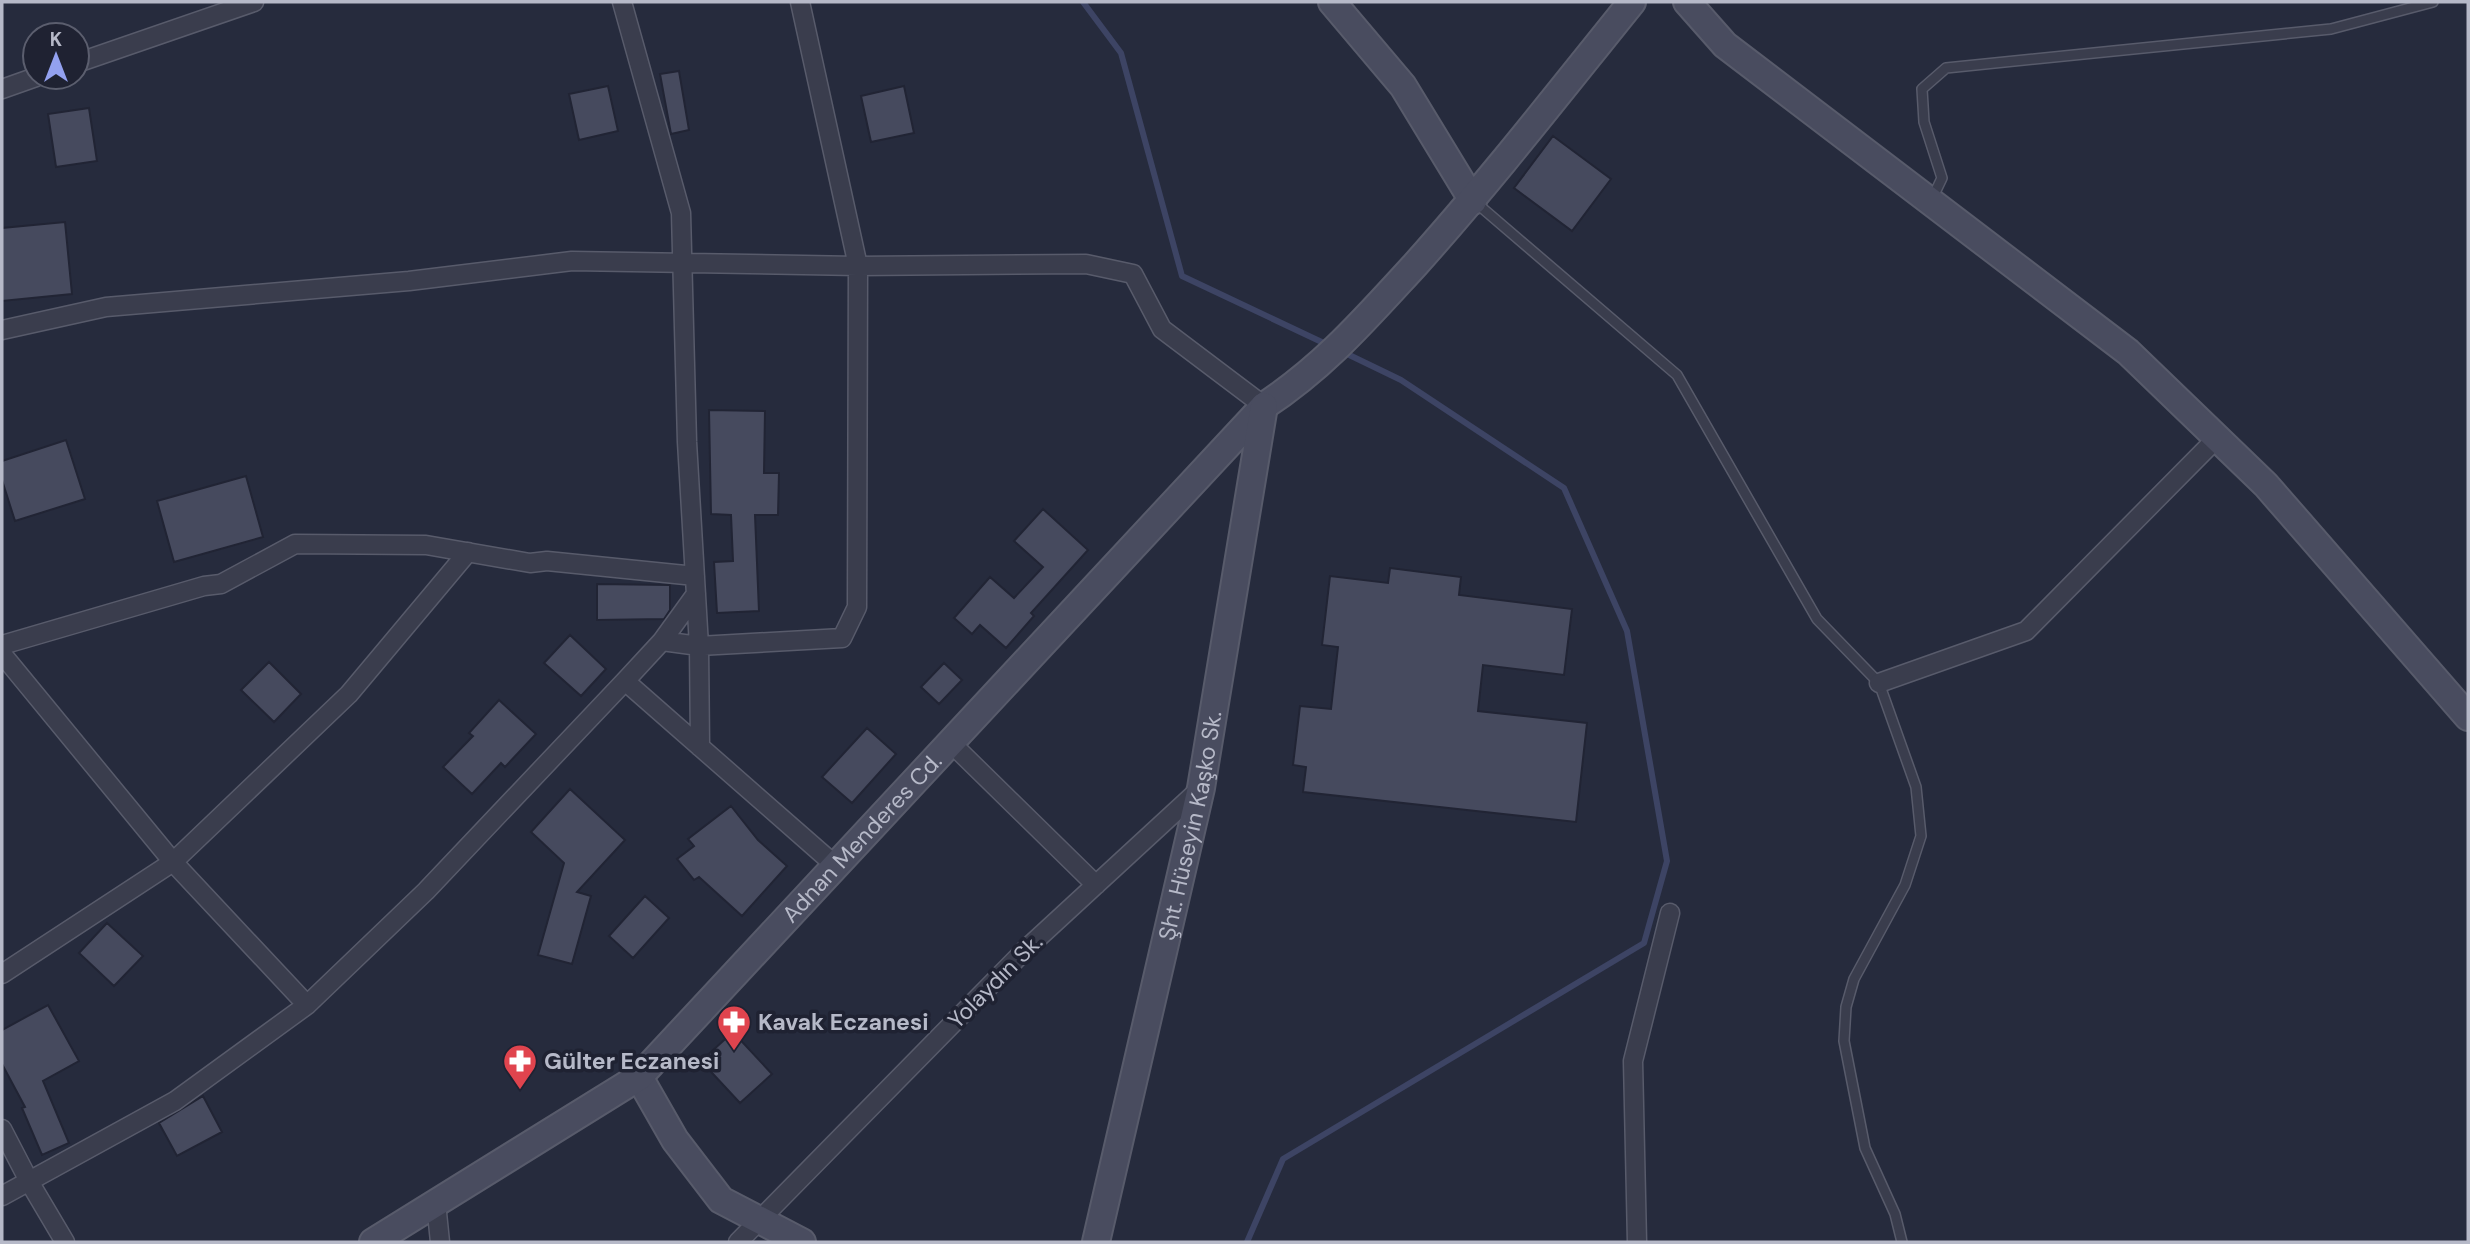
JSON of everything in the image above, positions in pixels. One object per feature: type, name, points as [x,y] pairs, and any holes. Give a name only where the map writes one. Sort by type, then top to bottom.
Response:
[{"type":"street","points":[[91,58],[254,2]]},
{"type":"street","points":[[622,2],[681,213],[687,442],[699,646],[700,747]]},
{"type":"street","points":[[662,641],[699,646],[842,638],[857,607],[858,266],[800,2]]},
{"type":"street","points":[[1332,2],[1403,86],[1473,201]]},
{"type":"street","name":"Adnan Menderes Cd.","points":[[373,1242],[639,1077],[1264,406],[1306,378],[1356,330],[1473,201],[1632,2]]},
{"type":"street","points":[[1687,2],[1725,45],[2128,352],[2266,485],[2468,717]]},
{"type":"street","points":[[2,89],[21,82]]},
{"type":"street","points":[[2,330],[106,307],[409,281],[572,261],[858,266],[1086,264],[1133,274],[1162,329],[1264,406]]},
{"type":"street","name":"Şht. Hüseyin Kaşko Sk.","points":[[1096,1242],[1201,788],[1264,406]]},
{"type":"street","points":[[1879,682],[2026,631],[2217,438]]},
{"type":"street","points":[[2,645],[204,586],[221,584],[295,544],[426,545],[530,563],[547,561],[695,576]]},
{"type":"street","points":[[2,974],[173,862],[349,694],[468,552]]},
{"type":"street","points":[[2,1196],[175,1101],[307,1005],[426,891],[625,681],[662,641],[696,594]]},
{"type":"street","points":[[2,654],[173,862],[307,1005]]},
{"type":"street","points":[[625,681],[836,866]]},
{"type":"street","points":[[951,743],[1096,885]]},
{"type":"street","name":"Yolaydın Sk.","points":[[738,1242],[1025,950],[1201,788]]},
{"type":"street","points":[[1637,1242],[1633,1061],[1670,913]]},
{"type":"street","points":[[639,1077],[675,1140],[721,1200],[802,1242]]},
{"type":"street","points":[[2,1129],[65,1242]]},
{"type":"street","points":[[436,1203],[440,1242]]},
{"type":"lane","points":[[1931,201],[1942,178],[1924,122],[1922,89],[1946,68],[2331,29],[2433,2]]},
{"type":"lane","points":[[1473,201],[1677,375],[1817,619],[1879,682],[1916,787],[1921,836],[1905,885],[1854,979],[1846,1007],[1844,1041],[1865,1149],[1895,1214],[1902,1242]]},
{"type":"building","points":[[679,71],[689,130],[671,134],[660,74]]},
{"type":"building","points":[[608,86],[618,131],[579,140],[569,94]]},
{"type":"building","points":[[904,86],[914,133],[871,142],[861,96]]},
{"type":"building","points":[[89,108],[97,161],[56,167],[48,114]]},
{"type":"building","points":[[1553,136],[1611,179],[1572,231],[1514,188]]},
{"type":"building","points":[[65,222],[72,294],[2,301],[2,228]]},
{"type":"building","points":[[709,410],[765,411],[764,473],[779,473],[778,515],[755,515],[759,611],[717,613],[714,562],[733,561],[731,515],[711,514]]},
{"type":"building","points":[[66,440],[85,499],[15,521],[2,480],[2,461]]},
{"type":"building","points":[[246,476],[263,537],[174,562],[157,501]]},
{"type":"building","points":[[1043,509],[1088,550],[1031,613],[1034,616],[1006,648],[980,625],[972,634],[954,618],[990,577],[1014,598],[1043,567],[1014,541]]},
{"type":"building","points":[[1390,568],[1461,577],[1459,595],[1572,609],[1564,675],[1483,665],[1478,711],[1587,723],[1576,822],[1303,792],[1306,767],[1293,765],[1300,706],[1331,709],[1338,647],[1322,645],[1330,576],[1388,583]]},
{"type":"building","points":[[597,584],[670,585],[670,610],[664,619],[597,620]]},
{"type":"building","points":[[570,635],[606,669],[581,696],[544,663]]},
{"type":"building","points":[[269,662],[301,694],[274,722],[241,690]]},
{"type":"building","points":[[944,663],[962,680],[939,704],[921,687]]},
{"type":"building","points":[[499,700],[536,734],[505,767],[501,763],[472,794],[443,767],[473,736],[469,733]]},
{"type":"building","points":[[867,728],[896,754],[852,803],[822,777]]},
{"type":"building","points":[[570,789],[625,840],[577,892],[591,896],[572,964],[538,955],[564,863],[531,832]]},
{"type":"building","points":[[731,806],[758,840],[787,866],[742,916],[699,877],[694,880],[677,859],[694,846],[688,839]]},
{"type":"building","points":[[645,896],[669,918],[633,958],[609,936]]},
{"type":"building","points":[[107,923],[143,956],[114,986],[79,953]]},
{"type":"building","points":[[48,1005],[79,1061],[43,1081],[69,1143],[42,1155],[22,1108],[25,1107],[2,1064],[2,1030]]},
{"type":"building","points":[[733,1032],[772,1074],[740,1103],[701,1061]]},
{"type":"building","points":[[203,1096],[222,1132],[177,1156],[159,1123]]},
{"type":"waterway","points":[[1083,2],[1121,53],[1182,276],[1328,345]]},
{"type":"waterway","points":[[1247,1242],[1283,1159],[1644,943],[1667,861],[1627,631],[1564,488],[1401,380],[1341,351]]},
{"type":"place","name":"Kavak Eczanesi","points":[[734,1052]]},
{"type":"place","name":"Gülter Eczanesi","points":[[520,1091]]}]
